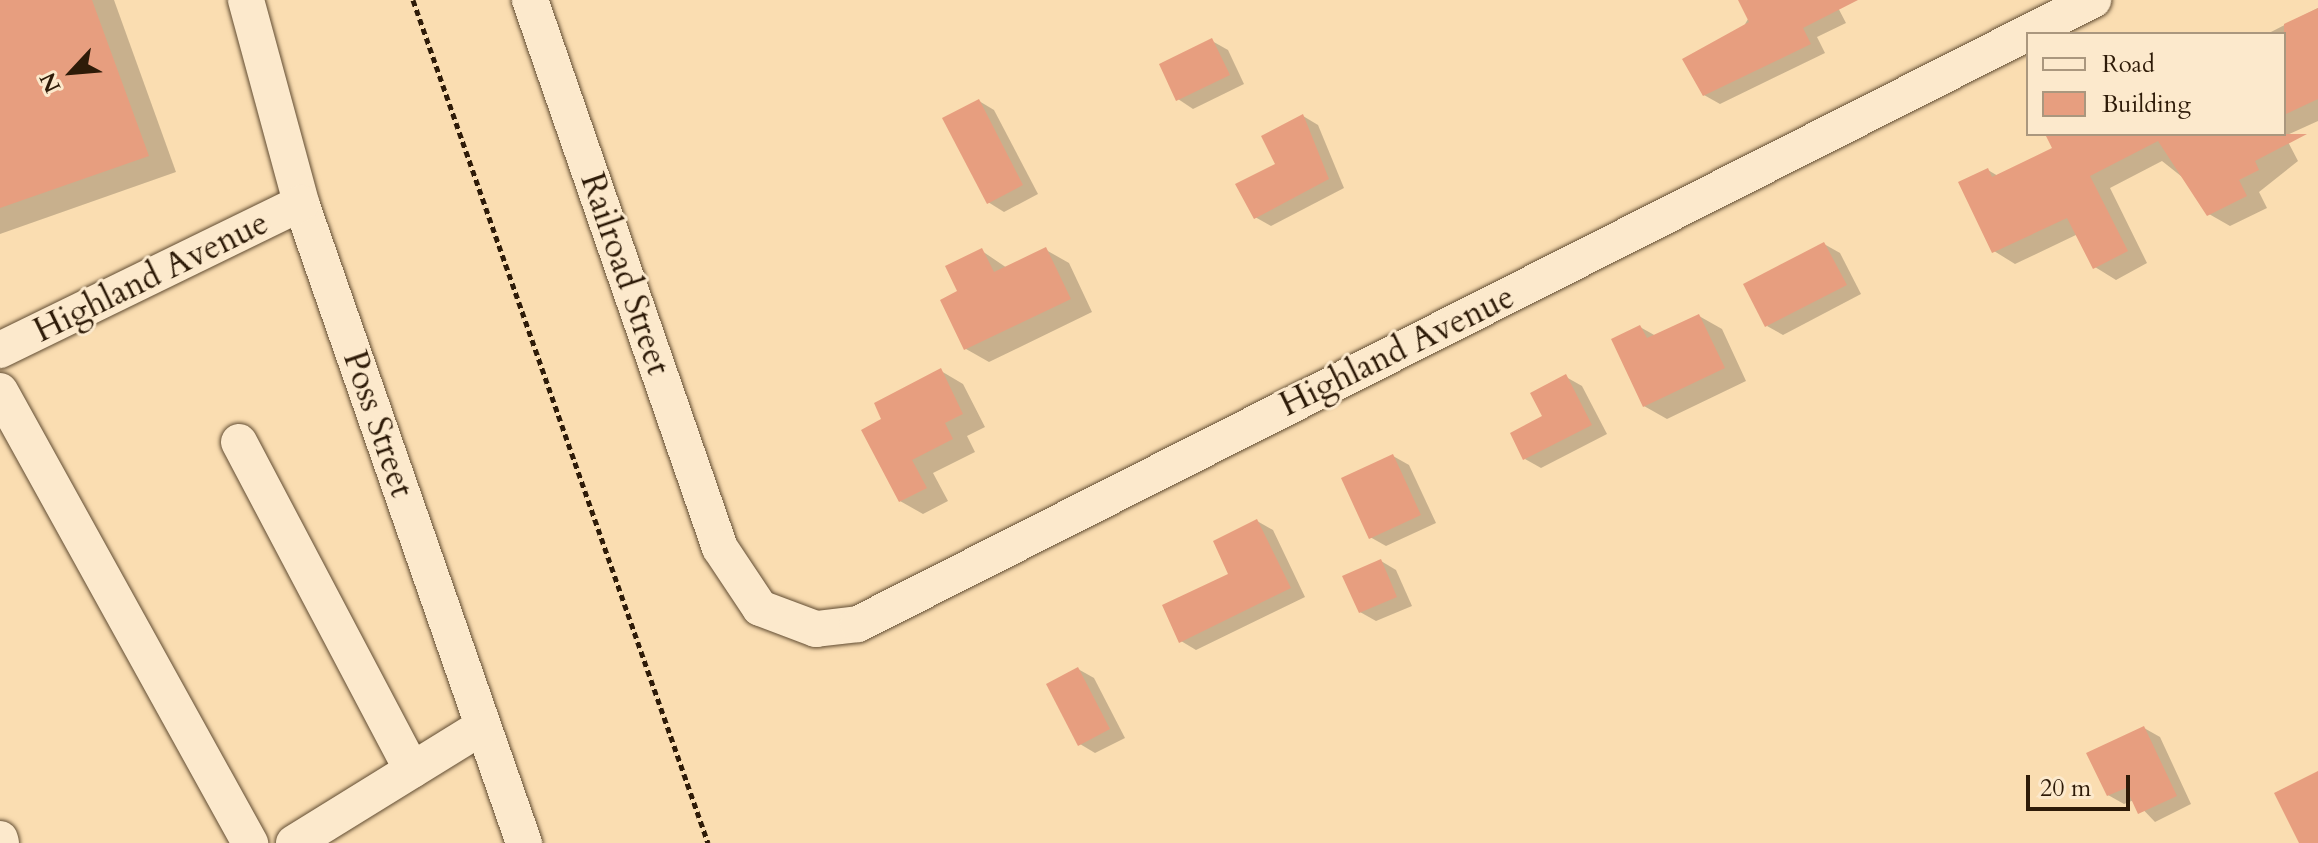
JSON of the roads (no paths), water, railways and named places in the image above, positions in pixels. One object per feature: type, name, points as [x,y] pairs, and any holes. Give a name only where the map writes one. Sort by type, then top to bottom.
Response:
[{"type":"street","name":"Poss Street","points":[[246,0],[301,203],[480,728],[524,843]]},
{"type":"street","name":"Railroad Street","points":[[530,0],[720,548]]},
{"type":"street","name":"Highland Avenue","points":[[720,548],[739,584],[780,621],[816,629],[858,624],[2028,14],[2093,0]]},
{"type":"street","name":"Highland Avenue","points":[[0,350],[301,203]]},
{"type":"street","points":[[0,391],[250,843]]},
{"type":"street","points":[[239,442],[412,770]]},
{"type":"street","points":[[294,843],[480,728]]}]
